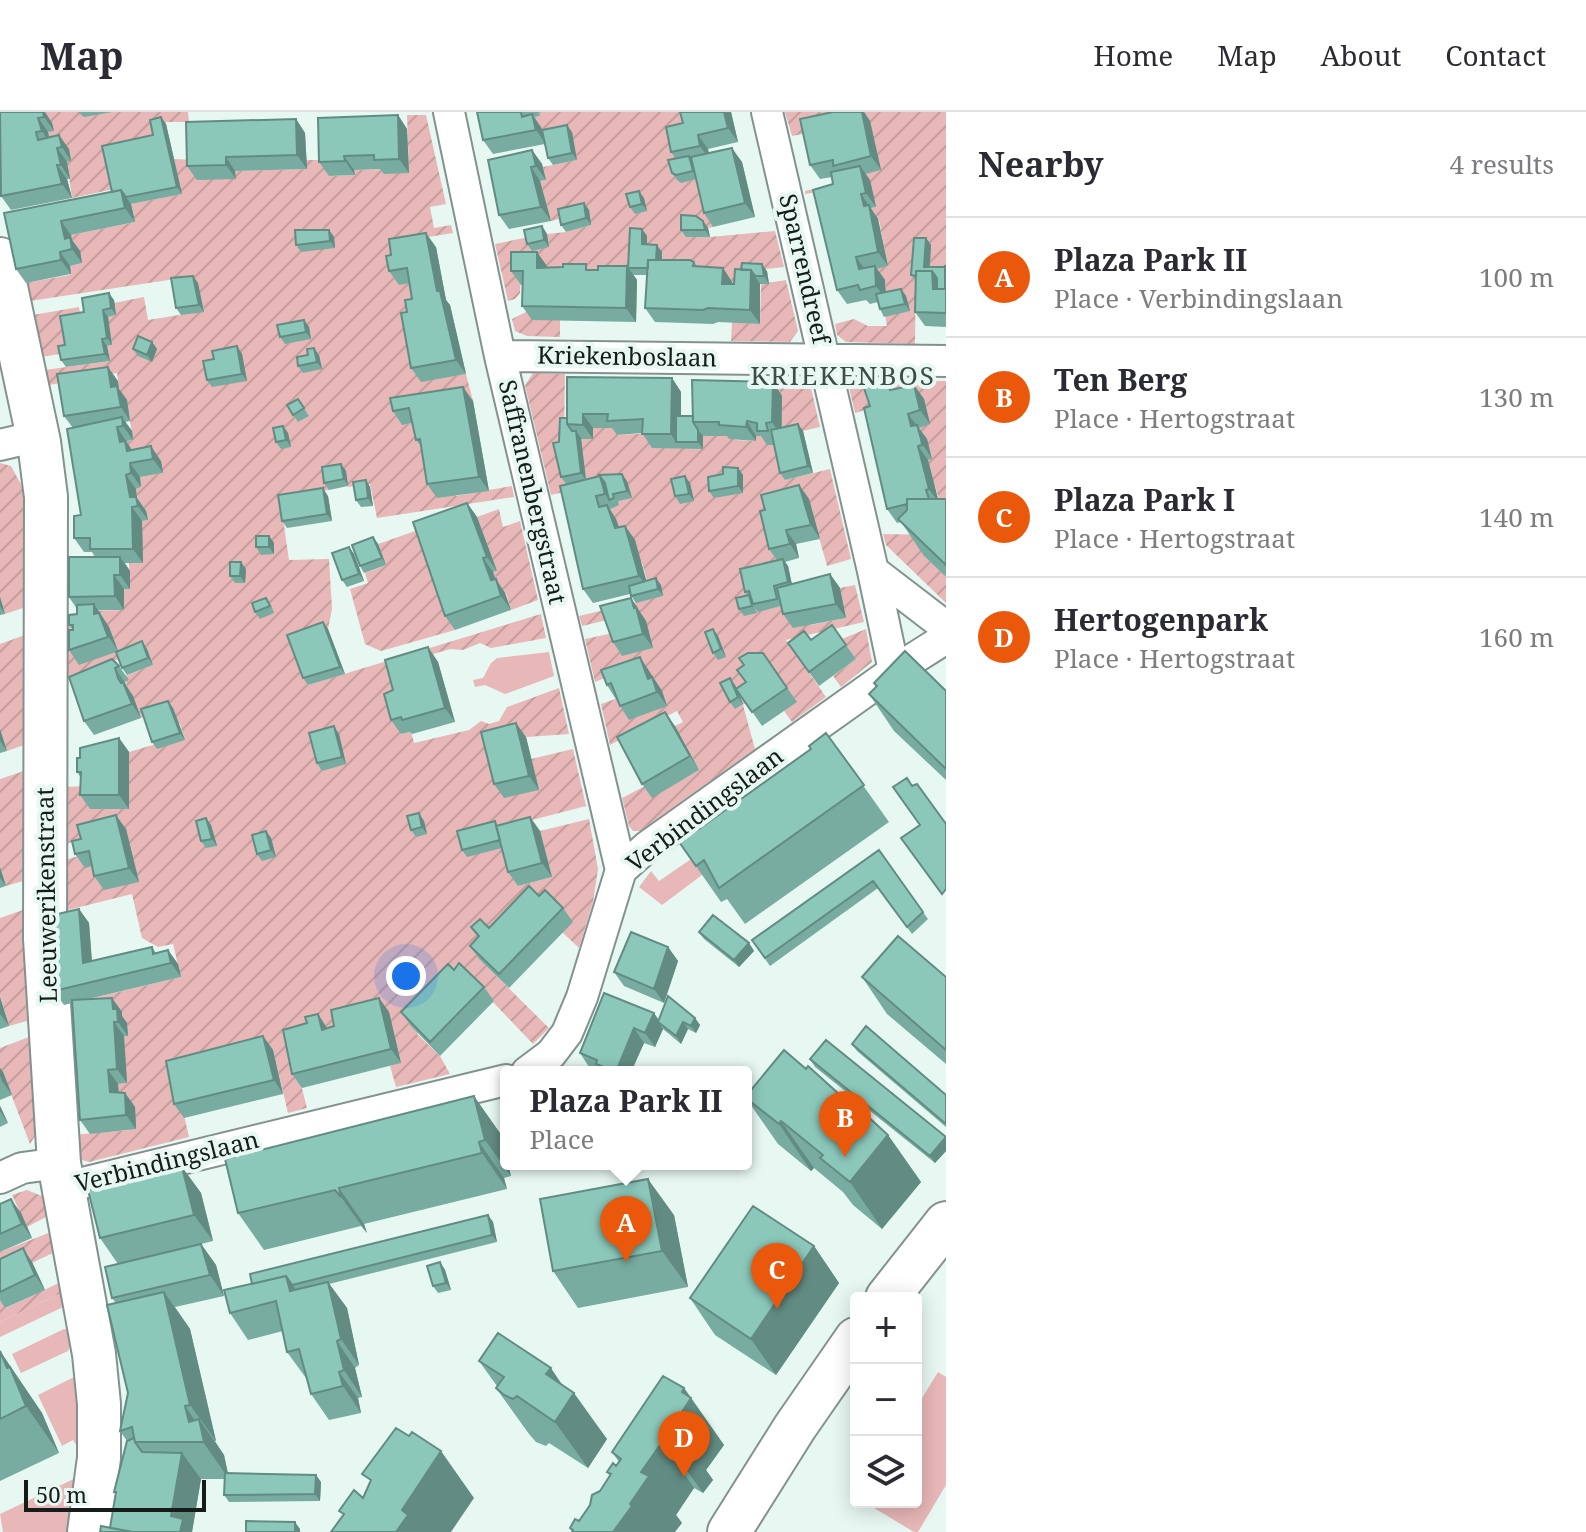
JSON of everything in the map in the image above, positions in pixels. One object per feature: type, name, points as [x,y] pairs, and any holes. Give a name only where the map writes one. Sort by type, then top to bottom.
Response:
[{"type":"street","name":"Saffranenbergstraat","points":[[449,112],[500,356],[621,870]]},
{"type":"street","name":"Sparrendreef","points":[[767,112],[873,571]]},
{"type":"street","name":"Leeuwerikenstraat","points":[[0,259],[19,441],[46,497],[45,939],[60,1176],[94,1354],[99,1404],[99,1458],[89,1532]]},
{"type":"street","name":"Kriekenboslaan","points":[[500,356],[946,361]]},
{"type":"street","points":[[873,571],[946,627]]},
{"type":"street","points":[[873,571],[894,671]]},
{"type":"street","name":"Verbindingslaan","points":[[535,1066],[551,1054],[574,1020],[621,870],[648,846],[894,671],[946,638]]},
{"type":"street","name":"Verbindingslaan","points":[[0,1178],[22,1168],[60,1176],[500,1081]]},
{"type":"street","points":[[892,1292],[946,1223]]},
{"type":"street","points":[[729,1532],[795,1427],[850,1348]]},
{"type":"shaded area","points":[[37,112],[188,112],[189,122],[166,122],[158,142],[114,189],[72,198],[67,162],[51,145]]},
{"type":"shaded area","points":[[539,112],[687,112],[713,227],[708,228],[701,223],[686,236],[775,231],[784,267],[747,271],[744,298],[633,252],[633,280],[521,267],[520,293],[508,301],[495,244],[529,237],[549,247],[547,234],[591,225],[563,218],[551,221],[540,181],[546,180],[543,167],[577,160],[572,133],[544,138],[529,118],[540,116]]},
{"type":"shaded area","points":[[785,112],[946,112],[946,274],[929,274],[916,260],[915,344],[846,342],[837,335],[835,324],[854,319],[868,326],[887,326],[885,280],[866,271],[888,266],[879,220],[874,220],[871,208],[876,207],[841,188],[805,194],[805,191],[843,182],[870,121],[792,136]]},
{"type":"shaded area","points":[[407,115],[426,115],[446,204],[430,207],[434,228],[451,225],[453,233],[397,242],[417,282],[421,381],[466,374],[473,401],[402,425],[419,422],[456,496],[512,486],[514,497],[377,518],[370,484],[348,487],[345,471],[327,474],[329,490],[280,498],[289,560],[329,559],[332,609],[328,629],[292,642],[308,685],[541,614],[546,638],[491,648],[480,643],[463,650],[450,649],[393,666],[401,734],[411,732],[414,743],[469,730],[481,721],[489,724],[499,721],[507,707],[559,688],[569,734],[526,737],[538,790],[531,759],[573,749],[586,806],[463,838],[504,847],[518,886],[552,877],[540,831],[589,819],[598,869],[593,902],[579,948],[562,932],[480,960],[549,1028],[533,1044],[470,978],[417,1034],[440,1056],[450,1074],[396,1087],[390,1066],[401,1062],[392,1026],[294,1057],[307,1108],[288,1113],[273,1050],[177,1085],[189,1137],[89,1162],[78,1159],[72,1135],[129,1130],[120,1107],[118,1084],[126,1083],[124,1036],[128,1035],[127,1023],[82,1014],[64,1016],[64,1005],[181,977],[173,944],[158,947],[142,938],[132,894],[60,912],[61,861],[82,855],[126,829],[61,845],[61,787],[91,786],[90,808],[129,809],[129,752],[185,740],[180,724],[146,716],[141,718],[129,693],[125,676],[153,665],[147,649],[62,680],[63,620],[79,619],[79,611],[124,610],[124,589],[130,588],[129,563],[142,562],[142,521],[148,520],[140,511],[136,489],[141,487],[140,477],[163,473],[130,456],[127,441],[133,440],[127,401],[121,401],[117,373],[49,385],[45,370],[110,361],[107,346],[112,345],[108,317],[116,315],[114,303],[144,297],[148,320],[204,311],[198,283],[175,279],[30,301],[26,283],[70,275],[70,266],[82,263],[74,253],[71,235],[135,222],[131,204],[181,194],[174,159],[196,160],[236,178],[235,171],[306,169],[306,160],[328,160],[330,176],[354,175],[354,170],[409,172]]},
{"type":"shaded area","points":[[786,280],[798,331],[790,342],[731,341],[732,322],[760,324],[761,284]]},
{"type":"shaded area","points":[[79,307],[81,320],[70,352],[42,357],[33,315]]},
{"type":"shaded area","points":[[532,309],[560,320],[560,337],[527,336],[515,331],[512,319]]},
{"type":"shaded area","points":[[533,373],[565,374],[564,449],[593,428],[617,428],[618,435],[652,433],[653,448],[681,448],[703,436],[729,436],[736,440],[755,441],[756,436],[764,436],[778,445],[785,480],[830,469],[851,559],[827,566],[812,512],[779,563],[758,611],[781,606],[811,625],[846,618],[840,588],[855,585],[864,622],[786,640],[826,697],[792,722],[784,711],[796,702],[755,696],[743,705],[755,749],[640,831],[633,831],[629,826],[622,798],[645,786],[652,797],[699,770],[675,726],[683,722],[677,711],[610,745],[601,704],[621,697],[627,669],[595,682],[585,639],[613,633],[616,642],[653,648],[641,612],[582,626],[579,616],[663,596],[661,585],[649,588],[642,563],[624,542],[606,510],[614,507],[604,482],[551,495],[525,385]]},
{"type":"shaded area","points":[[754,378],[806,381],[811,388],[820,427],[781,436],[782,396],[755,395]]},
{"type":"shaded area","points":[[856,380],[946,381],[946,522],[933,486],[928,460],[931,454],[875,407],[855,413],[849,387]]},
{"type":"shaded area","points":[[0,463],[11,466],[23,488],[26,607],[5,614],[0,597]]},
{"type":"shaded area","points":[[499,509],[503,527],[520,521],[538,600],[511,610],[506,593],[501,595],[493,572],[497,571],[477,517]]},
{"type":"shaded area","points":[[421,529],[455,630],[381,651],[365,644],[350,589],[368,583],[365,573],[386,565],[378,544]]},
{"type":"shaded area","points":[[883,534],[933,535],[924,556],[946,577],[946,603],[886,545]]},
{"type":"shaded area","points":[[866,629],[872,662],[841,687],[833,676],[856,659],[842,639]]},
{"type":"shaded area","points":[[25,635],[24,745],[7,751],[0,729],[0,644]]},
{"type":"shaded area","points":[[549,652],[554,676],[505,694],[485,685],[475,687],[473,680],[483,678],[497,658]]},
{"type":"shaded area","points":[[24,771],[23,881],[6,886],[0,866],[0,779]]},
{"type":"shaded area","points":[[697,855],[702,875],[662,905],[639,887],[651,871],[659,881]]},
{"type":"shaded area","points":[[23,910],[27,1021],[9,1026],[0,996],[0,918]]},
{"type":"shaded area","points":[[29,1037],[36,1129],[30,1144],[3,1073],[0,1074],[0,1048]]},
{"type":"shaded area","points":[[27,1190],[42,1196],[48,1216],[27,1227],[12,1195]]},
{"type":"shaded area","points":[[51,1232],[55,1252],[2,1277],[0,1289],[0,1252]]},
{"type":"shaded area","points":[[61,1282],[63,1292],[0,1322],[0,1296],[6,1308]]},
{"type":"shaded area","points":[[63,1292],[65,1303],[61,1308],[0,1337],[0,1322]]},
{"type":"shaded area","points":[[64,1329],[70,1330],[72,1341],[68,1351],[21,1373],[12,1354]]},
{"type":"shaded area","points":[[938,1372],[946,1377],[946,1485],[918,1532],[914,1532],[874,1508],[922,1508],[922,1398]]},
{"type":"shaded area","points":[[78,1375],[83,1446],[78,1448],[73,1440],[62,1446],[38,1395]]},
{"type":"shaded area","points":[[80,1476],[71,1532],[3,1532],[0,1514]]},
{"type":"building","points":[[0,112],[43,112],[44,117],[38,118],[42,131],[36,132],[38,140],[59,135],[62,147],[57,148],[61,165],[57,165],[62,184],[1,196]]},
{"type":"building","points":[[477,112],[521,112],[522,117],[532,114],[536,130],[483,140]]},
{"type":"building","points":[[680,112],[724,112],[728,128],[698,135],[700,146],[671,152],[666,127],[683,123]]},
{"type":"building","points":[[833,112],[862,112],[871,156],[833,166],[833,160],[810,165],[800,119]]},
{"type":"building","points":[[398,115],[399,159],[374,160],[374,155],[344,156],[345,161],[319,162],[318,118]]},
{"type":"building","points":[[161,117],[177,187],[126,197],[121,190],[112,192],[102,146],[153,135],[150,120]]},
{"type":"building","points":[[296,119],[297,155],[226,157],[226,165],[187,166],[186,122]]},
{"type":"building","points":[[567,125],[572,153],[548,158],[542,130]]},
{"type":"building","points":[[732,148],[745,203],[704,213],[691,157]]},
{"type":"building","points":[[532,150],[536,166],[531,167],[541,207],[499,215],[488,160]]},
{"type":"building","points":[[689,156],[693,171],[672,173],[668,160]]},
{"type":"building","points":[[860,166],[866,193],[861,194],[864,206],[869,205],[878,252],[856,257],[859,269],[875,266],[876,286],[860,290],[858,285],[837,290],[813,190],[833,184],[831,172]]},
{"type":"building","points":[[121,190],[125,208],[61,221],[65,239],[70,237],[72,249],[60,252],[61,260],[16,269],[4,213]]},
{"type":"building","points":[[639,191],[642,204],[630,207],[626,194]]},
{"type":"building","points":[[584,203],[586,218],[561,225],[558,209]]},
{"type":"building","points":[[681,215],[696,216],[703,221],[705,230],[681,230]]},
{"type":"building","points":[[542,226],[544,240],[527,244],[524,230]]},
{"type":"building","points":[[630,228],[642,229],[642,244],[657,245],[656,260],[648,260],[648,268],[628,268]]},
{"type":"building","points":[[295,230],[329,230],[330,241],[296,245]]},
{"type":"building","points":[[426,233],[437,291],[440,291],[456,360],[411,368],[401,313],[407,312],[405,300],[412,299],[407,268],[389,271],[386,256],[391,255],[389,239]]},
{"type":"building","points":[[914,238],[926,238],[924,267],[945,267],[945,289],[937,289],[937,278],[932,271],[916,271],[916,276],[911,275]]},
{"type":"building","points":[[511,252],[537,252],[537,268],[563,267],[563,264],[586,264],[586,270],[598,270],[598,266],[627,266],[626,308],[522,306],[523,271],[511,271]]},
{"type":"building","points":[[648,260],[690,260],[694,262],[693,266],[723,268],[722,284],[734,284],[735,269],[751,270],[750,310],[645,308]]},
{"type":"building","points":[[742,263],[762,264],[764,276],[755,276],[751,270],[741,270]]},
{"type":"building","points":[[945,266],[946,313],[915,312],[916,271],[932,271],[933,289],[945,289]]},
{"type":"building","points":[[193,276],[199,305],[176,308],[171,278]]},
{"type":"building","points":[[901,289],[905,304],[880,309],[876,294]]},
{"type":"building","points":[[109,293],[111,308],[103,310],[107,338],[102,339],[105,354],[61,360],[58,346],[65,345],[60,316],[84,312],[82,298]]},
{"type":"building","points":[[304,320],[306,332],[280,337],[277,325]]},
{"type":"building","points":[[138,336],[152,342],[147,355],[133,349]]},
{"type":"building","points":[[237,346],[242,374],[207,380],[203,361],[214,359],[212,351]]},
{"type":"building","points":[[314,348],[317,362],[298,366],[297,357],[308,355],[307,349]]},
{"type":"building","points":[[108,367],[111,387],[117,386],[121,407],[64,416],[57,374]]},
{"type":"building","points":[[567,377],[672,378],[671,434],[642,434],[643,419],[607,421],[608,414],[583,414],[583,425],[567,424]]},
{"type":"building","points":[[692,380],[773,382],[772,422],[766,423],[768,431],[757,431],[757,423],[747,421],[746,427],[719,425],[719,422],[693,422]]},
{"type":"building","points":[[887,380],[890,390],[914,385],[920,410],[908,414],[911,426],[917,425],[921,439],[922,445],[918,446],[929,499],[907,499],[907,504],[887,509],[864,408],[870,406],[863,385]]},
{"type":"building","points":[[463,387],[479,477],[427,484],[420,439],[416,440],[409,408],[393,411],[390,398]]},
{"type":"building","points":[[298,399],[304,408],[293,415],[287,405]]},
{"type":"building","points":[[676,416],[693,416],[698,442],[676,442]]},
{"type":"building","points":[[122,417],[123,426],[117,427],[120,442],[125,441],[127,451],[151,446],[153,459],[130,463],[131,473],[126,475],[130,497],[136,497],[138,506],[132,507],[133,549],[90,549],[90,538],[74,538],[74,516],[81,515],[67,429]]},
{"type":"building","points":[[560,418],[567,418],[567,424],[572,431],[576,431],[581,473],[561,477],[553,443],[559,442]]},
{"type":"building","points":[[798,424],[808,466],[780,473],[771,430]]},
{"type":"building","points":[[283,426],[286,440],[276,442],[273,428]]},
{"type":"building","points":[[341,464],[344,479],[324,483],[322,467]]},
{"type":"building","points":[[723,467],[738,468],[738,486],[709,491],[708,477],[723,474]]},
{"type":"building","points":[[622,474],[627,491],[613,494],[614,498],[609,500],[605,483],[599,475]]},
{"type":"building","points":[[600,476],[605,494],[596,496],[599,507],[607,505],[615,528],[625,526],[639,576],[583,589],[560,486]]},
{"type":"building","points":[[685,476],[689,494],[675,496],[671,479]]},
{"type":"building","points":[[366,480],[368,498],[356,500],[353,482]]},
{"type":"building","points":[[799,485],[811,525],[786,530],[790,544],[769,549],[760,511],[765,510],[761,495]]},
{"type":"building","points":[[323,488],[327,514],[282,521],[278,495]]},
{"type":"building","points":[[907,499],[946,499],[946,565],[898,519],[907,510]]},
{"type":"building","points":[[467,503],[487,557],[483,558],[491,580],[496,579],[501,596],[445,616],[413,522]]},
{"type":"building","points":[[256,536],[269,536],[269,547],[256,547]]},
{"type":"building","points":[[373,537],[382,558],[360,566],[352,545]]},
{"type":"building","points":[[349,547],[359,574],[342,580],[332,553]]},
{"type":"building","points":[[69,557],[120,557],[120,575],[114,575],[115,596],[69,597]]},
{"type":"building","points":[[783,559],[788,582],[774,586],[777,599],[753,604],[749,591],[745,592],[740,569]]},
{"type":"building","points":[[230,562],[241,562],[240,576],[230,576]]},
{"type":"building","points":[[830,574],[836,604],[783,614],[777,588]]},
{"type":"building","points":[[656,578],[658,589],[631,596],[629,586]]},
{"type":"building","points":[[749,595],[752,606],[739,609],[736,598]]},
{"type":"building","points":[[266,598],[270,606],[255,612],[252,603]]},
{"type":"building","points":[[631,598],[643,634],[613,642],[600,606]]},
{"type":"building","points":[[94,604],[94,614],[99,613],[108,637],[69,650],[69,630],[73,630],[73,625],[69,625],[69,615],[77,614],[77,605]]},
{"type":"building","points":[[323,622],[340,667],[303,678],[287,635]]},
{"type":"building","points":[[832,625],[846,645],[809,672],[788,643],[804,631],[811,640]]},
{"type":"building","points":[[713,629],[721,649],[713,653],[705,632]]},
{"type":"building","points":[[142,641],[148,658],[122,668],[116,652]]},
{"type":"building","points":[[428,647],[445,708],[391,720],[384,694],[393,690],[385,660]]},
{"type":"building","points":[[905,651],[946,691],[946,769],[869,694],[877,686],[874,683]]},
{"type":"building","points":[[748,653],[763,653],[787,688],[752,712],[736,689],[746,682],[737,670],[744,665],[739,658]]},
{"type":"building","points":[[640,657],[648,679],[652,677],[657,692],[620,706],[611,683],[607,685],[601,670]]},
{"type":"building","points":[[112,659],[119,666],[115,668],[118,678],[123,682],[132,704],[84,721],[69,677]]},
{"type":"building","points":[[730,678],[738,697],[730,702],[720,683]]},
{"type":"building","points":[[168,701],[180,733],[152,742],[141,709]]},
{"type":"building","points":[[665,712],[690,756],[642,784],[617,737]]},
{"type":"building","points":[[516,723],[529,776],[494,784],[481,732]]},
{"type":"building","points":[[334,726],[342,757],[317,763],[309,733]]},
{"type":"building","points":[[826,733],[864,785],[719,888],[704,860],[696,866],[677,839],[694,827],[696,831],[811,749],[809,746]]},
{"type":"building","points":[[119,738],[119,795],[80,795],[81,772],[77,772],[77,758],[80,758],[80,748]]},
{"type":"building","points":[[907,778],[912,786],[917,784],[946,824],[946,889],[942,894],[901,838],[920,825],[893,787]]},
{"type":"building","points":[[419,813],[422,827],[411,830],[407,816]]},
{"type":"building","points":[[116,815],[129,868],[94,876],[89,851],[75,854],[72,841],[81,839],[77,825]]},
{"type":"building","points":[[530,817],[542,863],[508,872],[496,826]]},
{"type":"building","points":[[206,818],[212,839],[201,841],[196,821]]},
{"type":"building","points":[[495,821],[500,840],[462,850],[457,831]]},
{"type":"building","points":[[266,831],[271,850],[257,854],[252,835]]},
{"type":"building","points":[[879,850],[923,912],[907,927],[873,881],[765,958],[752,940]]},
{"type":"building","points":[[529,886],[539,896],[545,890],[563,908],[499,974],[470,946],[479,936],[471,927],[480,919],[489,928]]},
{"type":"building","points":[[79,909],[83,963],[152,947],[153,954],[168,950],[171,963],[54,991],[49,916]]},
{"type":"building","points":[[713,915],[749,943],[734,960],[699,932]]},
{"type":"building","points":[[631,932],[668,947],[654,989],[614,972]]},
{"type":"building","points":[[898,936],[946,977],[946,1050],[862,977]]},
{"type":"building","points":[[459,963],[484,987],[430,1042],[401,1012],[448,964],[454,970]]},
{"type":"building","points":[[604,993],[654,1013],[645,1033],[634,1028],[618,1066],[601,1066],[596,1064],[597,1060],[580,1053]]},
{"type":"building","points":[[668,996],[695,1018],[691,1026],[683,1022],[676,1036],[658,1022]]},
{"type":"building","points":[[112,998],[118,1022],[114,1022],[117,1069],[108,1070],[110,1092],[125,1093],[126,1115],[80,1120],[72,1000]]},
{"type":"building","points":[[379,998],[391,1049],[292,1074],[283,1030],[307,1023],[305,1017],[318,1014],[322,1030],[334,1026],[331,1010]]},
{"type":"building","points":[[866,1026],[946,1095],[946,1124],[852,1044]]},
{"type":"building","points":[[263,1036],[274,1080],[174,1104],[166,1061]]},
{"type":"building","points":[[826,1040],[946,1137],[930,1156],[810,1059]]},
{"type":"building","points":[[784,1050],[806,1069],[808,1066],[888,1135],[850,1182],[781,1121],[779,1124],[752,1103],[752,1089]]},
{"type":"building","points":[[474,1096],[485,1140],[479,1142],[482,1153],[339,1188],[341,1197],[335,1190],[238,1213],[225,1159]]},
{"type":"building","points":[[182,1167],[194,1215],[100,1238],[88,1190]]},
{"type":"building","points":[[648,1179],[662,1251],[553,1271],[540,1199]]},
{"type":"building","points":[[11,1199],[22,1224],[0,1234],[0,1204]]},
{"type":"building","points":[[753,1206],[814,1246],[751,1339],[690,1298]]},
{"type":"building","points":[[488,1215],[492,1235],[292,1285],[286,1276],[252,1284],[250,1274]]},
{"type":"building","points":[[201,1244],[210,1275],[112,1298],[105,1267]]},
{"type":"building","points":[[23,1248],[35,1275],[0,1292],[0,1259]]},
{"type":"building","points":[[440,1262],[446,1283],[433,1286],[427,1266]]},
{"type":"building","points":[[286,1276],[290,1291],[328,1282],[341,1339],[337,1341],[344,1370],[339,1372],[343,1386],[311,1394],[299,1349],[287,1352],[276,1301],[230,1313],[224,1290]]},
{"type":"building","points":[[164,1292],[190,1405],[185,1406],[189,1422],[199,1419],[204,1442],[135,1442],[132,1427],[120,1431],[128,1393],[107,1305]]},
{"type":"building","points":[[498,1333],[551,1368],[546,1374],[574,1393],[555,1422],[517,1396],[513,1399],[496,1388],[504,1377],[479,1361]]},
{"type":"building","points":[[0,1351],[26,1406],[0,1419]]},
{"type":"building","points":[[663,1376],[684,1388],[682,1392],[691,1398],[672,1427],[680,1433],[670,1447],[662,1442],[641,1472],[649,1476],[613,1532],[572,1532],[570,1528],[575,1519],[579,1521],[590,1505],[592,1495],[600,1491],[611,1474],[607,1472],[613,1463],[616,1466],[621,1459],[612,1452]]},
{"type":"building","points":[[396,1428],[409,1436],[412,1432],[441,1451],[402,1510],[408,1515],[396,1532],[331,1532],[344,1514],[339,1511],[354,1490],[363,1498],[371,1480],[362,1474]]},
{"type":"building","points":[[134,1438],[142,1452],[182,1453],[171,1516],[183,1519],[180,1532],[133,1532],[110,1528],[114,1492],[127,1441]]},
{"type":"building","points":[[225,1473],[316,1475],[315,1494],[224,1495]]},
{"type":"building","points":[[246,1521],[295,1522],[295,1532],[246,1532]]},
{"type":"building","points":[[101,1526],[133,1532],[100,1532]]},
{"type":"place","name":"Ten Berg","points":[[845,1157]]},
{"type":"place","name":"Plaza Park II","points":[[626,1262]]},
{"type":"place","name":"Plaza Park I","points":[[777,1309]]},
{"type":"place","name":"Hertogenpark","points":[[684,1477]]},
{"type":"district","name":"KRIEKENBOS","points":[[843,376]]}]
